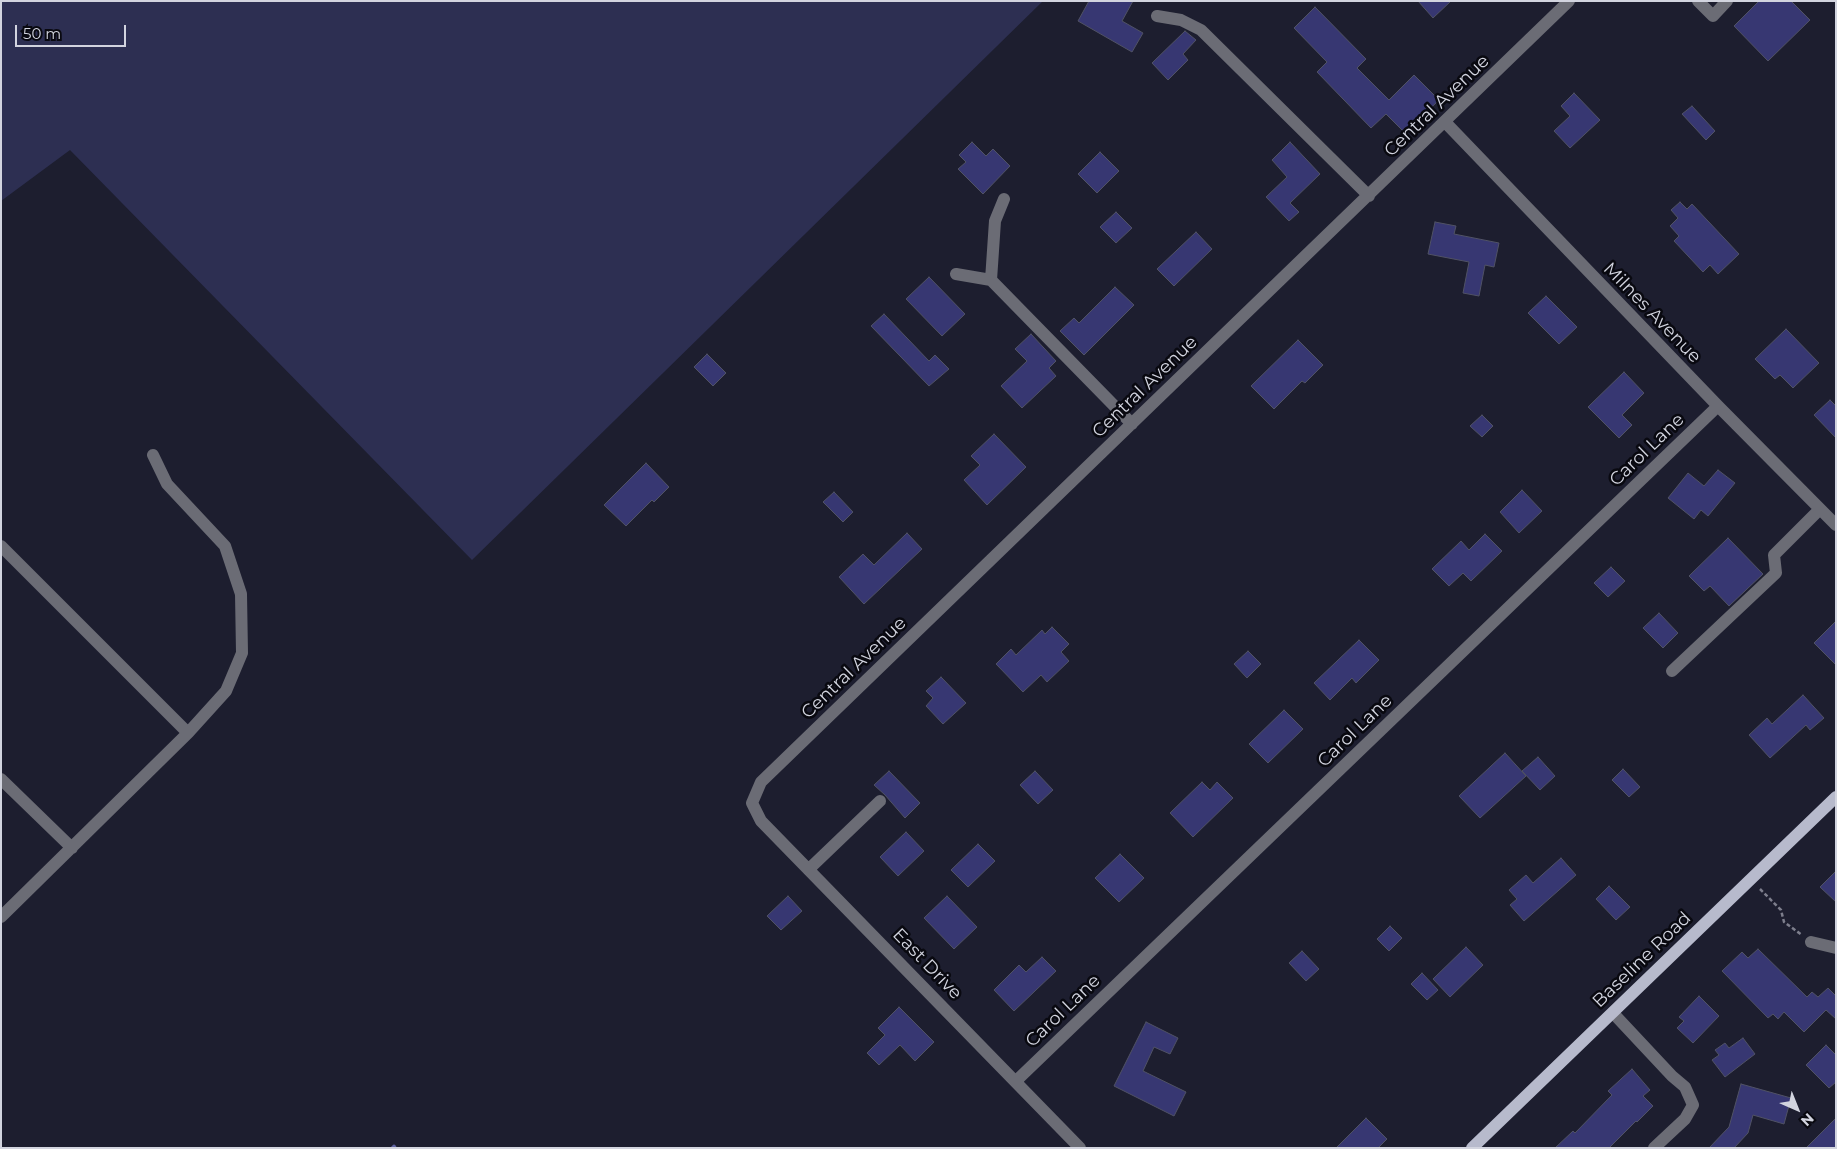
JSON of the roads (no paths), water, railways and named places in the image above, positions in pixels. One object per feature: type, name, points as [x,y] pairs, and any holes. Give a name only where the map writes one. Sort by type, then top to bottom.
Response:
[{"type":"main road","name":"Baseline Road","points":[[1472,1148],[1836,797]]},
{"type":"street","name":"Central Avenue","points":[[752,803],[761,782],[1569,1]]},
{"type":"street","points":[[1698,1],[1713,16],[1727,1]]},
{"type":"street","points":[[1157,16],[1181,20],[1201,30],[1368,196]]},
{"type":"street","name":"Milnes Avenue","points":[[1444,122],[1718,406],[1836,525]]},
{"type":"street","points":[[991,280],[996,221],[1004,198]]},
{"type":"street","points":[[956,274],[991,280],[1132,424]]},
{"type":"street","name":"Carol Lane","points":[[1016,1081],[1718,406]]},
{"type":"street","points":[[1,917],[188,733],[226,690],[242,653],[241,594],[225,546],[167,484],[153,455]]},
{"type":"street","points":[[1672,671],[1776,574],[1774,555],[1820,510]]},
{"type":"street","points":[[1,546],[188,733]]},
{"type":"street","points":[[1,778],[72,848]]},
{"type":"street","points":[[809,870],[880,801]]},
{"type":"street","name":"East Drive","points":[[752,803],[761,820],[1080,1148]]},
{"type":"street","points":[[1811,942],[1836,948]]},
{"type":"street","points":[[1613,1013],[1672,1076],[1686,1087],[1694,1105],[1685,1119],[1654,1148]]}]
